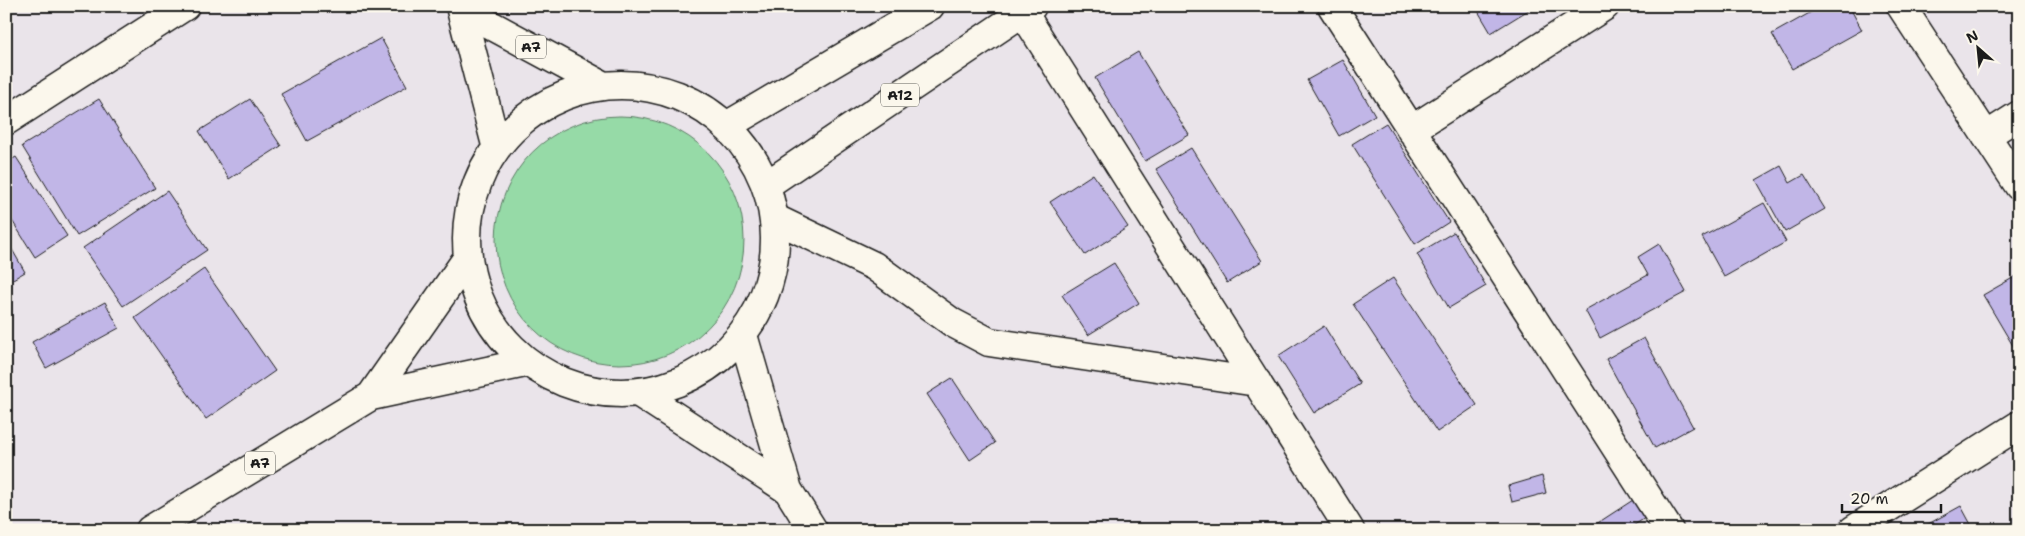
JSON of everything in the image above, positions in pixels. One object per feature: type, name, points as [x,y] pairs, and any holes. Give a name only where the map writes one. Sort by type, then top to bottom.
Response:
[{"type":"street","points":[[6,121],[185,6]]},
{"type":"street","points":[[728,124],[930,6]]},
{"type":"street","points":[[1332,6],[1669,530]]},
{"type":"street","points":[[1412,130],[1605,6]]},
{"type":"street","points":[[1901,6],[2019,186]]},
{"type":"street","name":"A7","points":[[460,8],[600,84]]},
{"type":"street","name":"A7","points":[[460,8],[496,145]]},
{"type":"street","points":[[1024,8],[1350,530]]},
{"type":"street","name":"A12","points":[[768,184],[1024,8]]},
{"type":"street","points":[[600,84],[668,90],[728,124],[768,184],[776,219],[771,280],[743,334],[697,374],[639,393],[579,389],[525,362],[486,317],[466,260],[470,200],[496,145],[542,104],[600,84]]},
{"type":"street","points":[[1986,136],[2019,115]]},
{"type":"street","points":[[776,219],[874,266],[953,323],[989,342],[1257,382]]},
{"type":"street","name":"A7","points":[[371,396],[466,260]]},
{"type":"street","points":[[743,334],[788,490],[813,530]]},
{"type":"street","name":"A7","points":[[150,530],[371,396],[525,362]]},
{"type":"street","points":[[639,393],[788,490]]},
{"type":"street","points":[[1853,530],[2019,425]]},
{"type":"green space","points":[[620,116],[656,122],[678,131],[698,144],[716,162],[729,182],[738,204],[744,240],[738,276],[729,298],[716,318],[698,336],[678,349],[656,358],[620,364],[584,358],[562,349],[542,336],[524,318],[511,298],[502,276],[496,240],[502,204],[511,182],[524,162],[542,144],[562,131],[584,122]]},
{"type":"building","points":[[1475,6],[1535,6],[1491,33]]},
{"type":"building","points":[[1822,6],[1849,6],[1862,30],[1792,69],[1772,34]]},
{"type":"building","points":[[381,38],[407,86],[307,141],[281,94]]},
{"type":"building","points":[[1138,52],[1189,135],[1145,161],[1095,78]]},
{"type":"building","points":[[1343,60],[1375,115],[1339,136],[1307,80]]},
{"type":"building","points":[[99,99],[155,188],[77,236],[22,146]]},
{"type":"building","points":[[250,99],[281,146],[229,179],[199,131]]},
{"type":"building","points":[[1386,123],[1449,222],[1415,244],[1352,144]]},
{"type":"building","points":[[1191,148],[1262,261],[1227,283],[1156,169]]},
{"type":"building","points":[[16,157],[67,236],[35,257],[6,211],[6,163]]},
{"type":"building","points":[[1781,166],[1790,183],[1804,175],[1825,209],[1785,232],[1756,180]]},
{"type":"building","points":[[1093,174],[1128,227],[1085,255],[1050,202]]},
{"type":"building","points":[[167,191],[207,250],[123,306],[83,248]]},
{"type":"building","points":[[1764,203],[1786,242],[1724,277],[1702,237]]},
{"type":"building","points":[[1454,232],[1486,286],[1449,308],[1417,254]]},
{"type":"building","points":[[6,239],[25,272],[6,283]]},
{"type":"building","points":[[1659,244],[1686,292],[1600,338],[1585,310],[1648,275],[1638,257]]},
{"type":"building","points":[[1114,263],[1139,303],[1088,335],[1062,295]]},
{"type":"building","points":[[204,269],[275,371],[206,419],[135,318]]},
{"type":"building","points":[[2019,276],[2019,356],[1983,295]]},
{"type":"building","points":[[1393,278],[1477,405],[1437,432],[1353,304]]},
{"type":"building","points":[[105,302],[119,328],[46,368],[32,342]]},
{"type":"building","points":[[1324,326],[1360,384],[1314,413],[1278,356]]},
{"type":"building","points":[[1644,338],[1693,427],[1655,448],[1606,359]]},
{"type":"building","points":[[952,378],[995,443],[970,460],[927,394]]},
{"type":"building","points":[[1542,476],[1546,493],[1512,502],[1508,486]]},
{"type":"building","points":[[1633,500],[1645,518],[1627,530],[1587,530]]},
{"type":"building","points":[[1961,506],[1974,530],[1922,530],[1921,528]]}]
